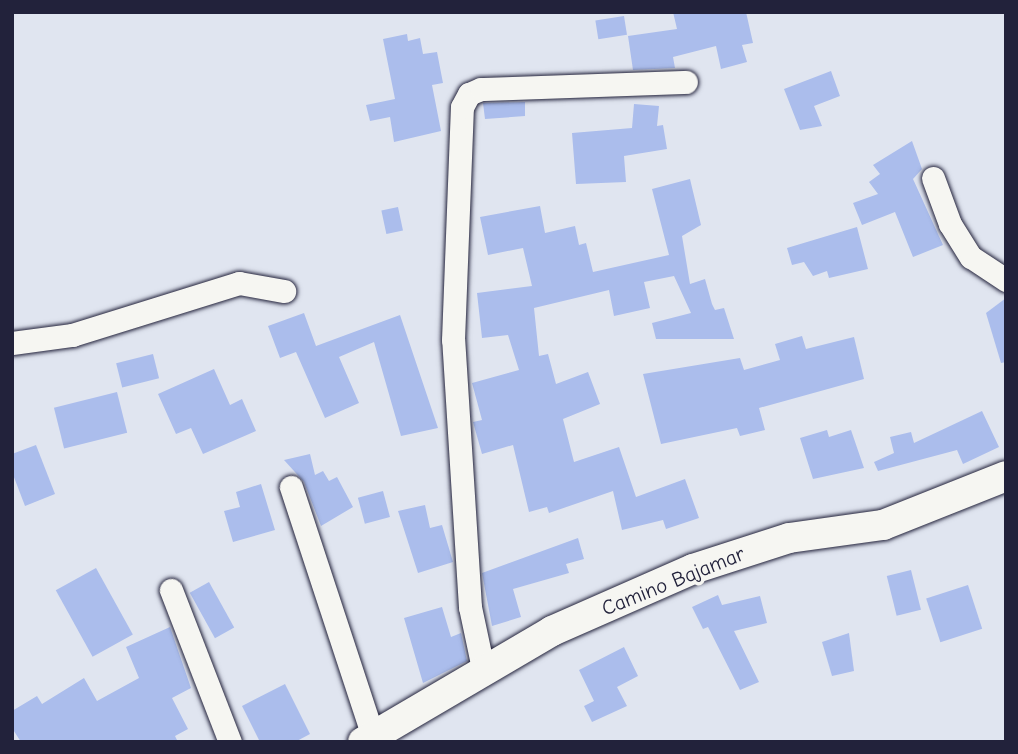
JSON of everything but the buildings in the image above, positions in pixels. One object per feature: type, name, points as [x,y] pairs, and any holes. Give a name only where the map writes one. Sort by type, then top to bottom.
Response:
[{"type":"street","points":[[484,673],[470,607],[453,340],[462,107],[469,94],[481,89],[686,82]]},
{"type":"street","points":[[933,178],[950,224],[971,257],[1006,280]]},
{"type":"street","points":[[12,343],[72,335],[239,282],[284,291]]},
{"type":"street","name":"Camino Bajamar","points":[[368,739],[552,631],[693,569],[789,538],[883,525],[1006,477]]},
{"type":"street","points":[[291,487],[368,739]]},
{"type":"street","points":[[171,590],[230,742]]}]
